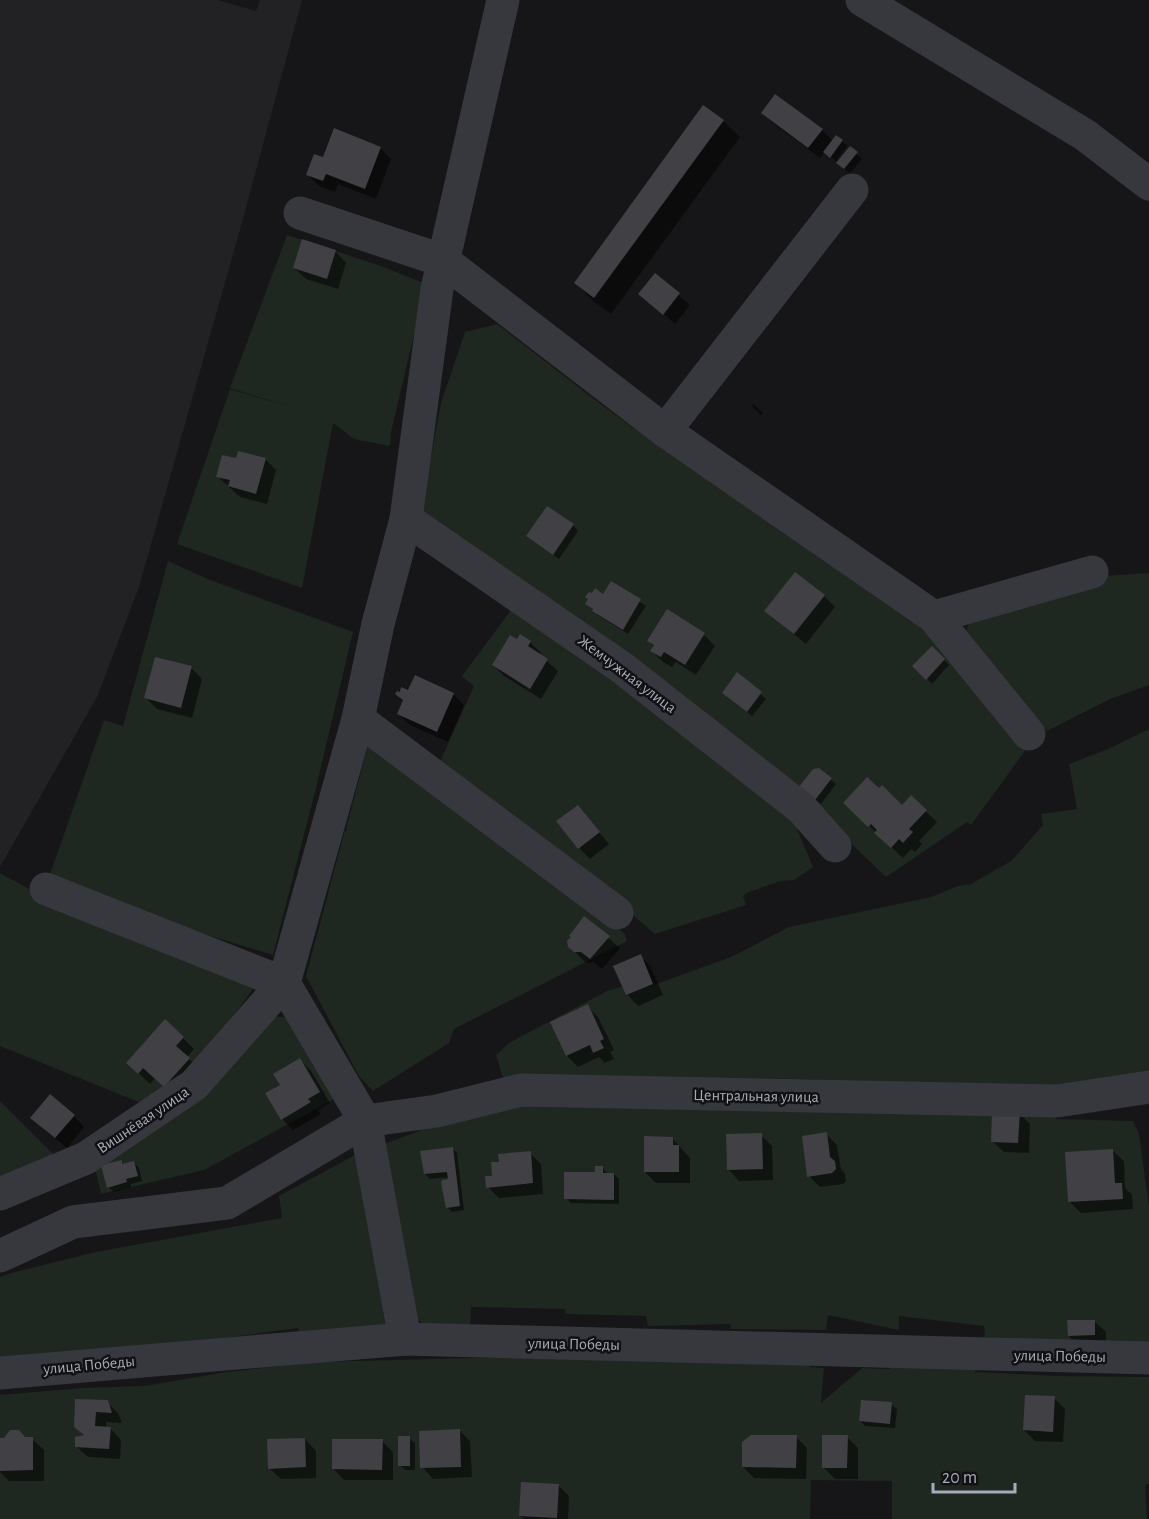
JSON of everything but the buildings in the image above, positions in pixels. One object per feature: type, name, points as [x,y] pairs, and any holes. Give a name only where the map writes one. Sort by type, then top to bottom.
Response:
[{"type":"street","points":[[284,983],[358,719],[378,624],[406,519],[437,289],[503,0]]},
{"type":"street","points":[[862,0],[1085,135],[1149,184]]},
{"type":"street","points":[[665,432],[852,190]]},
{"type":"street","points":[[300,213],[444,261],[665,432],[934,617],[1029,734]]},
{"type":"street","name":"Жемчужная улица","points":[[406,519],[621,667],[801,808],[835,846]]},
{"type":"street","points":[[934,617],[1092,572]]},
{"type":"street","points":[[358,719],[617,913]]},
{"type":"street","points":[[46,889],[284,983],[365,1121],[405,1339]]},
{"type":"street","name":"Вишнёвая улица","points":[[0,1194],[86,1158],[194,1085],[284,983]]},
{"type":"street","name":"Центральная улица","points":[[365,1121],[437,1111],[521,1090],[1057,1101],[1149,1086]]},
{"type":"street","points":[[0,1256],[73,1222],[227,1203],[365,1121]]},
{"type":"street","name":"улица Победы","points":[[0,1372],[405,1339],[1149,1358]]},
{"type":"shaded area","points":[[0,0],[217,0],[256,11],[260,0],[302,0],[139,587],[97,697],[0,867]]},
{"type":"shaded area","points":[[287,235],[381,266],[426,284],[391,432],[390,446],[354,439],[333,423],[302,588],[177,544],[230,389],[290,407],[230,388]]},
{"type":"shaded area","points":[[497,324],[660,447],[932,635],[1025,751],[971,825],[967,822],[886,877],[818,812],[421,510],[441,403],[465,332]]},
{"type":"shaded area","points":[[168,561],[210,580],[353,632],[273,955],[181,927],[48,880],[104,720],[123,726]]},
{"type":"shaded area","points":[[1149,573],[1149,685],[1110,699],[1047,731],[966,631],[973,613],[1103,576]]},
{"type":"shaded area","points":[[514,606],[584,652],[794,822],[813,867],[794,880],[780,881],[747,893],[743,896],[746,905],[655,934],[573,865],[439,764],[474,686],[462,676]]},
{"type":"shaded area","points":[[1149,729],[1149,1075],[1080,1086],[666,1078],[505,1084],[496,1055],[509,1043],[607,991],[646,980],[648,987],[731,957],[789,927],[931,897],[958,886],[971,884],[1011,861],[1043,825],[1041,814],[1077,809],[1069,764],[1108,749]]},
{"type":"shaded area","points":[[369,741],[590,905],[625,934],[627,941],[454,1029],[449,1043],[373,1091],[359,1076],[306,976],[345,830],[348,831],[346,829]]},
{"type":"shaded area","points":[[0,873],[55,903],[255,986],[212,1045],[146,1105],[0,1046]]},
{"type":"shaded area","points":[[264,1016],[286,1017],[338,1097],[204,1170],[101,1194],[94,1164]]},
{"type":"shaded area","points":[[520,1098],[1055,1114],[1056,1119],[1133,1121],[1139,1134],[1149,1207],[1149,1342],[985,1344],[984,1326],[899,1316],[899,1330],[828,1315],[826,1330],[731,1329],[730,1324],[648,1326],[646,1316],[566,1314],[565,1309],[471,1307],[470,1326],[426,1326],[412,1315],[384,1144],[446,1121]]},
{"type":"shaded area","points":[[0,1101],[56,1157],[0,1180]]},
{"type":"shaded area","points":[[357,1154],[386,1328],[300,1337],[298,1328],[0,1368],[0,1277],[96,1252],[282,1218],[279,1196]]},
{"type":"shaded area","points":[[891,1355],[975,1362],[975,1372],[1149,1377],[1149,1484],[1145,1485],[1147,1519],[892,1519],[892,1481],[811,1480],[810,1519],[0,1519],[0,1395],[83,1388],[144,1386],[227,1372],[315,1362],[475,1358],[810,1359],[810,1367],[824,1368],[821,1403],[862,1368],[890,1369]]}]
